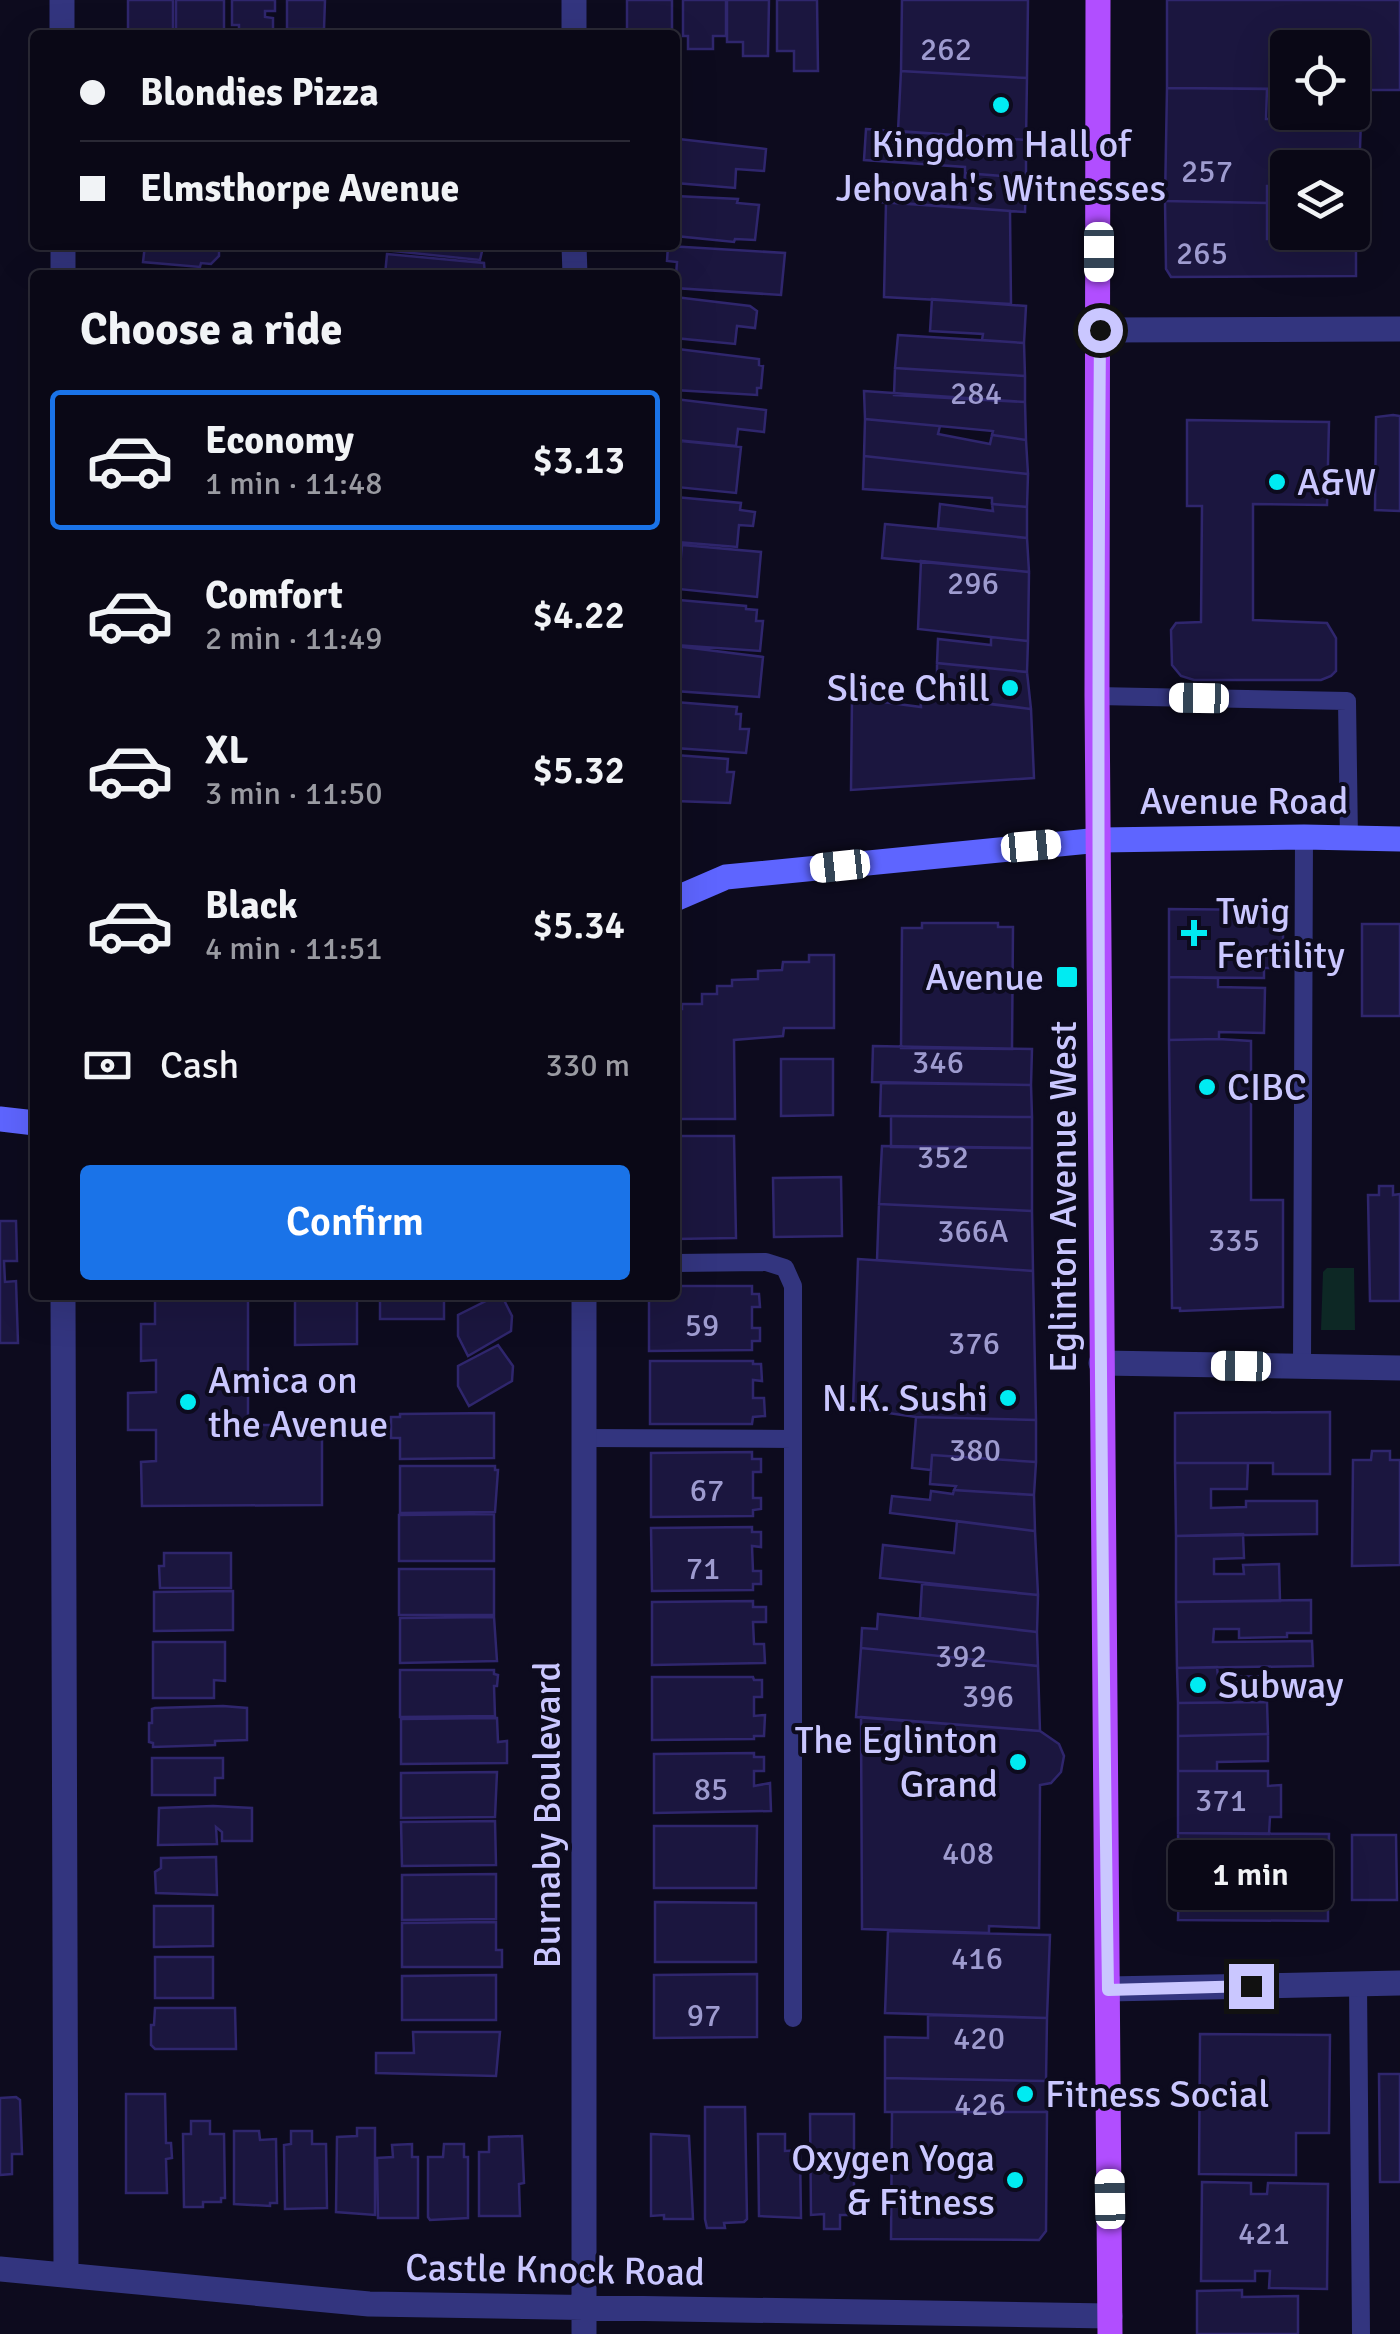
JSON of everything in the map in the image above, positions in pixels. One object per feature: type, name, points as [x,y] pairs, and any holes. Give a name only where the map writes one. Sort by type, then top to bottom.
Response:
[{"type":"main road","name":"Eglinton Avenue West","points":[[1098,0],[1097,696],[1110,2325]]},
{"type":"main road","name":"Avenue Road","points":[[680,897],[726,878],[1100,840],[1304,836],[1400,839]]},
{"type":"main road","points":[[0,1120],[30,1123]]},
{"type":"street","points":[[62,0],[62,30]]},
{"type":"street","points":[[574,0],[574,30]]},
{"type":"street","points":[[1100,330],[1400,329]]},
{"type":"street","points":[[63,1300],[66,2274]]},
{"type":"street","name":"Burnaby Boulevard","points":[[584,1300],[585,2322]]},
{"type":"street","points":[[1101,1363],[1400,1368]]},
{"type":"street","points":[[1108,1990],[1400,1983]]},
{"type":"street","name":"Castle Knock Road","points":[[0,2268],[585,2322],[1110,2325]]},
{"type":"lane","points":[[1097,696],[1348,701],[1349,838]]},
{"type":"lane","points":[[1302,1367],[1304,836]]},
{"type":"lane","points":[[680,1262],[766,1262],[785,1268],[793,1286],[793,2018]]},
{"type":"lane","points":[[585,1438],[793,1439]]},
{"type":"lane","points":[[1358,1983],[1361,2334]]},
{"type":"green space","points":[[1327,1268],[1354,1268],[1355,1330],[1321,1330],[1323,1272]]},
{"type":"building","points":[[128,0],[173,0],[173,30],[128,30]]},
{"type":"building","points":[[176,0],[224,0],[224,30],[176,30]]},
{"type":"building","points":[[232,0],[275,0],[275,11],[265,11],[265,17],[273,18],[273,30],[239,30],[239,25],[232,25]]},
{"type":"building","points":[[287,0],[325,0],[324,29],[287,29]]},
{"type":"building","points":[[627,0],[672,0],[672,30],[627,30]]},
{"type":"building","points":[[683,0],[726,0],[726,36],[713,36],[713,49],[688,49],[688,36],[683,36]]},
{"type":"building","points":[[727,0],[769,0],[768,56],[743,56],[743,42],[727,42]]},
{"type":"building","points":[[777,0],[817,0],[818,71],[794,71],[794,51],[777,51]]},
{"type":"building","points":[[902,0],[1028,0],[1027,78],[901,71]]},
{"type":"building","points":[[1167,0],[1400,0],[1400,90],[1370,90],[1370,30],[1270,30],[1270,89],[1167,88]]},
{"type":"building","points":[[901,71],[1027,78],[1026,140],[898,131]]},
{"type":"building","points":[[1167,88],[1267,89],[1266,119],[1270,119],[1270,130],[1361,130],[1360,150],[1270,150],[1267,203],[1165,201]]},
{"type":"building","points":[[866,129],[1026,140],[1026,178],[965,173],[965,167],[864,160]]},
{"type":"building","points":[[680,139],[766,149],[764,171],[736,169],[735,188],[680,183]]},
{"type":"building","points":[[965,173],[1026,178],[1025,212],[865,201],[866,181],[964,188]]},
{"type":"building","points":[[680,196],[738,199],[737,203],[759,205],[755,240],[734,242],[680,236]]},
{"type":"building","points":[[1165,201],[1267,203],[1270,250],[1356,250],[1356,276],[1171,277],[1166,269]]},
{"type":"building","points":[[886,202],[1010,211],[1011,304],[884,297]]},
{"type":"building","points":[[680,247],[785,253],[781,295],[680,288],[677,262],[667,261],[668,250],[680,250]]},
{"type":"building","points":[[144,250],[219,250],[211,264],[201,263],[200,267],[143,262]]},
{"type":"building","points":[[383,250],[482,250],[480,260]]},
{"type":"building","points":[[387,254],[484,263],[485,270],[385,270]]},
{"type":"building","points":[[680,298],[750,306],[757,311],[755,328],[737,326],[735,344],[680,338]]},
{"type":"building","points":[[932,299],[1026,306],[1024,343],[982,340],[983,334],[930,331]]},
{"type":"building","points":[[898,335],[1024,343],[1025,376],[895,368]]},
{"type":"building","points":[[680,349],[759,359],[763,366],[757,395],[680,390]]},
{"type":"building","points":[[895,368],[1025,376],[1025,402],[894,395]]},
{"type":"building","points":[[864,391],[1025,402],[1026,440],[992,435],[993,431],[865,419]]},
{"type":"building","points":[[680,400],[766,410],[764,432],[738,429],[736,446],[680,440]]},
{"type":"building","points":[[1400,416],[1400,511],[1375,510],[1376,417]]},
{"type":"building","points":[[865,419],[940,426],[938,434],[990,444],[992,435],[1026,440],[1028,474],[864,456]]},
{"type":"building","points":[[1187,420],[1329,422],[1327,505],[1253,504],[1253,620],[1327,623],[1336,638],[1336,671],[1331,676],[1321,680],[1194,680],[1181,676],[1172,665],[1171,630],[1176,623],[1201,622],[1202,506],[1187,506]]},
{"type":"building","points":[[681,441],[741,447],[736,493],[680,487]]},
{"type":"building","points":[[864,456],[1028,474],[1027,507],[992,504],[992,498],[863,489]]},
{"type":"building","points":[[680,497],[741,503],[740,510],[755,512],[753,526],[739,525],[737,547],[680,542]]},
{"type":"building","points":[[940,504],[993,511],[992,504],[1027,507],[1027,538],[938,528]]},
{"type":"building","points":[[885,524],[1027,538],[1029,572],[882,558]]},
{"type":"building","points":[[682,545],[761,552],[757,597],[680,589]]},
{"type":"building","points":[[921,561],[1029,572],[1028,641],[918,629]]},
{"type":"building","points":[[680,600],[757,610],[756,621],[763,621],[760,651],[680,645]]},
{"type":"building","points":[[991,637],[1028,641],[1027,672],[937,663],[938,639],[991,645]]},
{"type":"building","points":[[680,647],[763,657],[759,697],[680,691]]},
{"type":"building","points":[[937,663],[1027,672],[1031,709],[937,698]]},
{"type":"building","points":[[920,695],[1031,709],[1034,778],[851,790],[852,698],[921,707]]},
{"type":"building","points":[[680,702],[737,707],[736,714],[741,714],[740,729],[749,729],[746,753],[680,748]]},
{"type":"building","points":[[680,755],[728,759],[727,772],[734,772],[730,803],[680,801]]},
{"type":"building","points":[[1169,909],[1283,910],[1283,968],[1264,968],[1264,978],[1169,977]]},
{"type":"building","points":[[922,923],[998,923],[998,927],[1013,927],[1012,1049],[901,1048],[902,928],[922,928]]},
{"type":"building","points":[[1362,924],[1400,924],[1400,1016],[1362,1016]]},
{"type":"building","points":[[809,955],[834,955],[834,1028],[784,1028],[783,1036],[734,1040],[735,1119],[680,1119],[682,1004],[702,1004],[702,994],[717,994],[717,986],[732,986],[732,980],[758,979],[758,971],[782,970],[783,962],[809,962]]},
{"type":"building","points":[[1169,977],[1218,978],[1218,987],[1265,988],[1264,1033],[1219,1032],[1219,1039],[1169,1040]]},
{"type":"building","points":[[1169,1040],[1251,1041],[1251,1200],[1283,1200],[1283,1307],[1180,1311],[1172,1308]]},
{"type":"building","points":[[873,1046],[1032,1049],[1031,1085],[872,1082]]},
{"type":"building","points":[[781,1059],[833,1059],[833,1115],[781,1116]]},
{"type":"building","points":[[881,1083],[1031,1085],[1032,1117],[880,1116]]},
{"type":"building","points":[[891,1116],[1032,1117],[1032,1148],[891,1147]]},
{"type":"building","points":[[680,1136],[734,1136],[736,1238],[680,1239]]},
{"type":"building","points":[[882,1146],[1032,1148],[1032,1211],[879,1204]]},
{"type":"building","points":[[841,1177],[842,1236],[774,1237],[773,1178]]},
{"type":"building","points":[[1379,1186],[1393,1186],[1393,1195],[1400,1194],[1400,1301],[1370,1301],[1368,1195],[1379,1195]]},
{"type":"building","points":[[879,1204],[1032,1211],[1033,1271],[877,1260]]},
{"type":"building","points":[[0,1221],[16,1221],[17,1261],[4,1261],[5,1282],[16,1281],[18,1343],[0,1343]]},
{"type":"building","points":[[858,1259],[1033,1271],[1036,1420],[916,1417],[853,1408]]},
{"type":"building","points":[[680,1286],[752,1286],[752,1294],[759,1294],[760,1307],[752,1307],[752,1328],[760,1328],[760,1341],[752,1341],[752,1350],[649,1351],[649,1300],[680,1300]]},
{"type":"building","name":"Amica on the Avenue","points":[[155,1300],[248,1300],[248,1425],[277,1425],[277,1419],[322,1419],[322,1505],[142,1506],[141,1462],[156,1461],[156,1430],[128,1430],[128,1393],[156,1392],[156,1360],[141,1361],[141,1324],[155,1324]]},
{"type":"building","points":[[295,1300],[357,1300],[357,1344],[295,1345]]},
{"type":"building","points":[[380,1300],[444,1300],[444,1319],[380,1319]]},
{"type":"building","points":[[488,1300],[504,1300],[512,1316],[511,1331],[468,1356],[458,1336],[458,1315]]},
{"type":"building","points":[[498,1345],[513,1366],[512,1381],[469,1406],[458,1386],[458,1366]]},
{"type":"building","points":[[650,1361],[761,1364],[762,1381],[753,1380],[753,1398],[764,1398],[765,1416],[753,1417],[752,1424],[650,1424]]},
{"type":"building","points":[[1330,1412],[1330,1474],[1273,1474],[1273,1463],[1175,1463],[1175,1413]]},
{"type":"building","points":[[494,1413],[494,1458],[400,1459],[400,1438],[391,1438],[391,1417],[400,1414]]},
{"type":"building","points":[[916,1417],[1036,1420],[1036,1462],[932,1455],[931,1470],[912,1468]]},
{"type":"building","points":[[1372,1451],[1390,1451],[1390,1460],[1400,1460],[1400,1565],[1352,1566],[1353,1460],[1371,1460]]},
{"type":"building","points":[[752,1452],[752,1459],[761,1459],[761,1472],[753,1472],[753,1498],[761,1498],[761,1509],[753,1510],[753,1516],[651,1517],[651,1453]]},
{"type":"building","points":[[932,1455],[1036,1462],[1034,1495],[954,1490],[956,1486],[930,1484]]},
{"type":"building","points":[[1175,1463],[1248,1463],[1247,1489],[1211,1489],[1211,1508],[1246,1507],[1246,1501],[1317,1501],[1317,1534],[1176,1536]]},
{"type":"building","points":[[400,1466],[495,1466],[495,1512],[400,1513]]},
{"type":"building","points":[[954,1490],[1034,1495],[1035,1531],[890,1513],[892,1496],[930,1500],[931,1491],[953,1494]]},
{"type":"building","points":[[494,1514],[494,1561],[399,1561],[399,1515]]},
{"type":"building","points":[[957,1521],[1035,1531],[1038,1595],[880,1578],[883,1545],[954,1553]]},
{"type":"building","points":[[752,1527],[752,1532],[761,1532],[761,1547],[752,1546],[753,1571],[761,1571],[761,1584],[753,1584],[753,1590],[652,1591],[651,1528]]},
{"type":"building","points":[[1243,1534],[1244,1558],[1214,1559],[1214,1574],[1244,1574],[1243,1565],[1279,1564],[1280,1601],[1176,1602],[1176,1536]]},
{"type":"building","points":[[164,1553],[231,1553],[231,1588],[160,1588],[159,1566],[164,1566]]},
{"type":"building","points":[[399,1569],[494,1569],[494,1615],[399,1615]]},
{"type":"building","points":[[922,1584],[1038,1595],[1037,1632],[920,1618]]},
{"type":"building","points":[[233,1591],[233,1630],[154,1631],[154,1592]]},
{"type":"building","points":[[1311,1600],[1311,1633],[1239,1638],[1239,1629],[1214,1629],[1213,1642],[1312,1641],[1313,1666],[1177,1668],[1176,1602]]},
{"type":"building","points":[[753,1601],[753,1607],[766,1607],[766,1622],[753,1622],[754,1644],[764,1644],[765,1663],[652,1665],[652,1602]]},
{"type":"building","points":[[878,1614],[1037,1632],[1038,1666],[861,1648],[862,1628],[877,1629]]},
{"type":"building","points":[[494,1617],[497,1661],[400,1663],[400,1618]]},
{"type":"building","points":[[153,1642],[225,1642],[225,1681],[214,1680],[214,1698],[153,1698]]},
{"type":"building","points":[[861,1648],[1038,1666],[1040,1731],[856,1717]]},
{"type":"building","points":[[1217,1667],[1218,1677],[1267,1676],[1267,1702],[1178,1703],[1177,1668]]},
{"type":"building","points":[[400,1670],[494,1670],[498,1675],[494,1686],[495,1716],[400,1717]]},
{"type":"building","points":[[652,1677],[762,1680],[762,1697],[754,1697],[754,1716],[765,1715],[764,1736],[652,1740]]},
{"type":"building","points":[[1267,1702],[1268,1734],[1178,1736],[1178,1703]]},
{"type":"building","points":[[247,1708],[247,1740],[153,1747],[149,1742],[152,1709]]},
{"type":"building","points":[[861,1717],[1040,1731],[1059,1744],[1064,1756],[1061,1772],[1051,1783],[1040,1785],[1039,1928],[989,1926],[989,1933],[862,1929]]},
{"type":"building","points":[[497,1718],[498,1742],[507,1741],[507,1763],[401,1764],[401,1719]]},
{"type":"building","points":[[1268,1734],[1268,1761],[1217,1762],[1217,1771],[1178,1771],[1178,1736]]},
{"type":"building","points":[[754,1753],[754,1757],[764,1757],[764,1771],[754,1771],[754,1786],[770,1783],[771,1811],[654,1813],[654,1754]]},
{"type":"building","points":[[152,1758],[223,1758],[223,1778],[215,1778],[215,1795],[152,1795]]},
{"type":"building","points":[[1178,1771],[1268,1771],[1268,1786],[1281,1785],[1281,1817],[1270,1817],[1269,1834],[1178,1833]]},
{"type":"building","points":[[497,1772],[495,1817],[401,1818],[401,1773]]},
{"type":"building","points":[[159,1808],[252,1808],[252,1841],[222,1841],[222,1832],[216,1827],[217,1844],[158,1845]]},
{"type":"building","points":[[495,1821],[496,1865],[402,1866],[401,1822]]},
{"type":"building","points":[[654,1826],[757,1826],[756,1888],[654,1888]]},
{"type":"building","points":[[1178,1833],[1329,1834],[1328,1879],[1179,1879]]},
{"type":"building","points":[[1352,1835],[1396,1835],[1397,1900],[1352,1900]]},
{"type":"building","points":[[216,1857],[217,1895],[156,1893],[155,1872],[161,1868],[161,1858]]},
{"type":"building","points":[[496,1874],[496,1919],[402,1920],[402,1875]]},
{"type":"building","points":[[1179,1879],[1328,1879],[1328,1921],[1178,1920]]},
{"type":"building","points":[[655,1902],[756,1903],[756,1962],[655,1962]]},
{"type":"building","points":[[154,1906],[213,1906],[213,1946],[154,1947]]},
{"type":"building","points":[[496,1922],[496,1950],[502,1950],[502,1967],[402,1967],[402,1923]]},
{"type":"building","points":[[888,1931],[1050,1935],[1047,2018],[885,2013]]},
{"type":"building","points":[[155,1957],[213,1957],[213,1998],[155,1998]]},
{"type":"building","points":[[757,1974],[757,2037],[654,2038],[654,1975]]},
{"type":"building","points":[[496,1975],[496,2020],[402,2020],[402,1976]]},
{"type":"building","points":[[155,2008],[235,2008],[236,2049],[155,2049],[151,2045],[151,2025]]},
{"type":"building","points":[[928,2015],[1047,2018],[1046,2081],[885,2078],[885,2037],[928,2038]]},
{"type":"building","points":[[413,2032],[500,2032],[496,2076],[376,2073],[376,2053],[414,2053]]},
{"type":"building","points":[[1200,2034],[1330,2035],[1329,2133],[1296,2133],[1296,2175],[1199,2174]]},
{"type":"building","points":[[1379,2074],[1400,2074],[1400,2182],[1380,2182]]},
{"type":"building","points":[[885,2078],[1046,2081],[1047,2112],[885,2112]]},
{"type":"building","points":[[126,2094],[165,2094],[166,2143],[171,2143],[172,2158],[166,2159],[167,2193],[126,2193]]},
{"type":"building","points":[[0,2098],[20,2100],[22,2154],[12,2154],[12,2174],[0,2175]]},
{"type":"building","points":[[705,2107],[745,2107],[747,2219],[724,2223],[725,2228],[707,2228],[705,2219]]},
{"type":"building","points":[[892,2112],[1047,2112],[1046,2231],[1039,2240],[891,2239]]},
{"type":"building","points":[[810,2114],[854,2114],[854,2215],[840,2215],[840,2229],[824,2229],[824,2214],[811,2215]]},
{"type":"building","points":[[191,2121],[210,2121],[210,2134],[224,2134],[225,2198],[221,2202],[203,2202],[203,2207],[184,2207],[183,2134],[191,2134]]},
{"type":"building","points":[[357,2128],[375,2128],[375,2215],[336,2212],[337,2137],[357,2136]]},
{"type":"building","points":[[234,2131],[259,2131],[260,2140],[276,2139],[277,2203],[234,2204]]},
{"type":"building","points":[[291,2131],[312,2131],[312,2144],[326,2144],[327,2208],[285,2209],[284,2145],[291,2144]]},
{"type":"building","points":[[651,2134],[689,2136],[693,2219],[651,2216]]},
{"type":"building","points":[[758,2134],[785,2134],[785,2151],[800,2150],[801,2218],[759,2216]]},
{"type":"building","points":[[522,2136],[524,2183],[519,2184],[520,2216],[479,2216],[479,2152],[489,2152],[489,2137]]},
{"type":"building","points":[[412,2144],[412,2157],[418,2157],[418,2218],[378,2218],[377,2158],[393,2157],[392,2145]]},
{"type":"building","points":[[444,2144],[464,2144],[464,2157],[468,2157],[468,2218],[428,2217],[428,2157],[443,2157]]},
{"type":"building","points":[[1202,2182],[1251,2183],[1251,2194],[1267,2194],[1268,2183],[1328,2184],[1327,2289],[1269,2288],[1270,2271],[1255,2271],[1255,2281],[1201,2281]]},
{"type":"building","points":[[1242,2290],[1242,2297],[1298,2296],[1298,2334],[1197,2334],[1197,2291]]},
{"type":"place","name":"Kingdom Hall of Jehovah's Witnesses","points":[[1001,105]]},
{"type":"place","name":"A&W","points":[[1277,482]]},
{"type":"place","name":"Slice Chill","points":[[1010,688]]},
{"type":"place","name":"Twig Fertility","points":[[1194,933]]},
{"type":"place","name":"Avenue","points":[[1067,977]]},
{"type":"place","name":"CIBC","points":[[1207,1087]]},
{"type":"place","name":"N.K. Sushi","points":[[1008,1398]]},
{"type":"place","name":"Amica on the Avenue","points":[[188,1402]]},
{"type":"place","name":"Subway","points":[[1198,1685]]},
{"type":"place","name":"The Eglinton Grand","points":[[1018,1762]]},
{"type":"place","name":"Fitness Social","points":[[1025,2094]]},
{"type":"place","name":"Oxygen Yoga & Fitness","points":[[1015,2180]]},
{"type":"route","points":[[1100,330],[1100,1326],[1108,1990],[1251,1986]]}]
